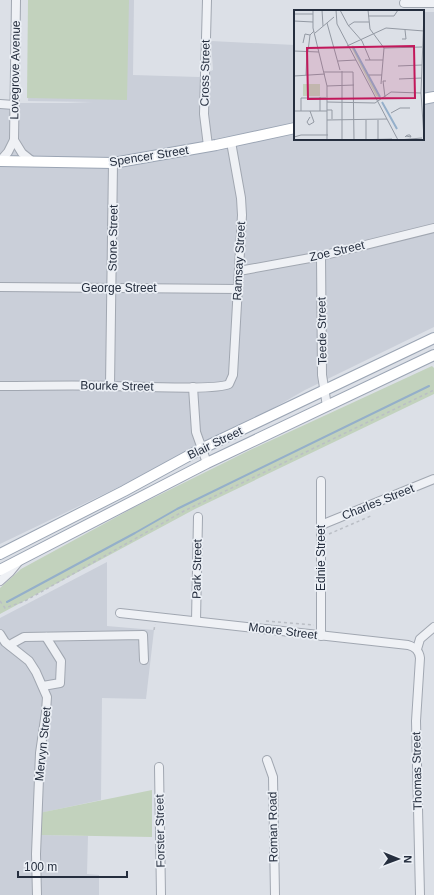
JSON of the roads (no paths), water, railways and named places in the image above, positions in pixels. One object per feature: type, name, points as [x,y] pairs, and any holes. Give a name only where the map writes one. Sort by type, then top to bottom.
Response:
[{"type":"main road","points":[[424,99],[434,97]]},
{"type":"main road","name":"Spencer Street","points":[[0,161],[113,163],[230,142],[294,128]]},
{"type":"main road","name":"Blair Street","points":[[0,554],[124,491],[201,449],[434,338]]},
{"type":"main road","name":"Blair Street","points":[[0,570],[207,463],[434,355]]},
{"type":"street","name":"Lovegrove Avenue","points":[[14,140],[16,0]]},
{"type":"street","name":"Cross Street","points":[[207,0],[204,114],[208,146]]},
{"type":"street","points":[[404,5],[434,4]]},
{"type":"street","points":[[0,104],[14,104]]},
{"type":"street","points":[[0,161],[8,152],[14,140]]},
{"type":"street","points":[[14,140],[22,153],[32,161]]},
{"type":"street","name":"Ramsay Street","points":[[230,142],[242,207],[232,381]]},
{"type":"street","name":"Stone Street","points":[[110,386],[113,163]]},
{"type":"street","name":"Zoe Street","points":[[239,271],[321,256],[434,228]]},
{"type":"street","name":"Teede Street","points":[[321,256],[322,375],[327,406]]},
{"type":"street","name":"George Street","points":[[0,287],[238,289]]},
{"type":"street","points":[[422,361],[434,363]]},
{"type":"street","name":"Bourke Street","points":[[0,386],[193,387],[223,386],[232,381]]},
{"type":"street","points":[[193,387],[196,426],[201,449],[207,463]]},
{"type":"street","name":"Charles Street","points":[[321,525],[434,479]]},
{"type":"street","name":"Ednie Street","points":[[320,636],[321,481]]},
{"type":"street","name":"Park Street","points":[[196,621],[198,517]]},
{"type":"street","points":[[0,581],[10,572],[19,560]]},
{"type":"street","name":"Moore Street","points":[[120,613],[408,645],[416,649]]},
{"type":"street","points":[[416,649],[420,639],[434,627]]},
{"type":"street","name":"Mervyn Street","points":[[0,634],[5,642],[29,661],[43,686],[47,697],[40,753],[36,854],[37,895]]},
{"type":"street","points":[[10,646],[24,637],[143,635],[144,660]]},
{"type":"street","points":[[43,686],[60,683],[61,661],[46,637]]},
{"type":"street","name":"Thomas Street","points":[[416,649],[420,658],[416,721],[420,895]]},
{"type":"street","name":"Roman Road","points":[[267,760],[272,777],[274,895]]},
{"type":"street","name":"Forster Street","points":[[159,767],[161,895]]},
{"type":"waterway","points":[[7,602],[177,509],[429,386]]}]
